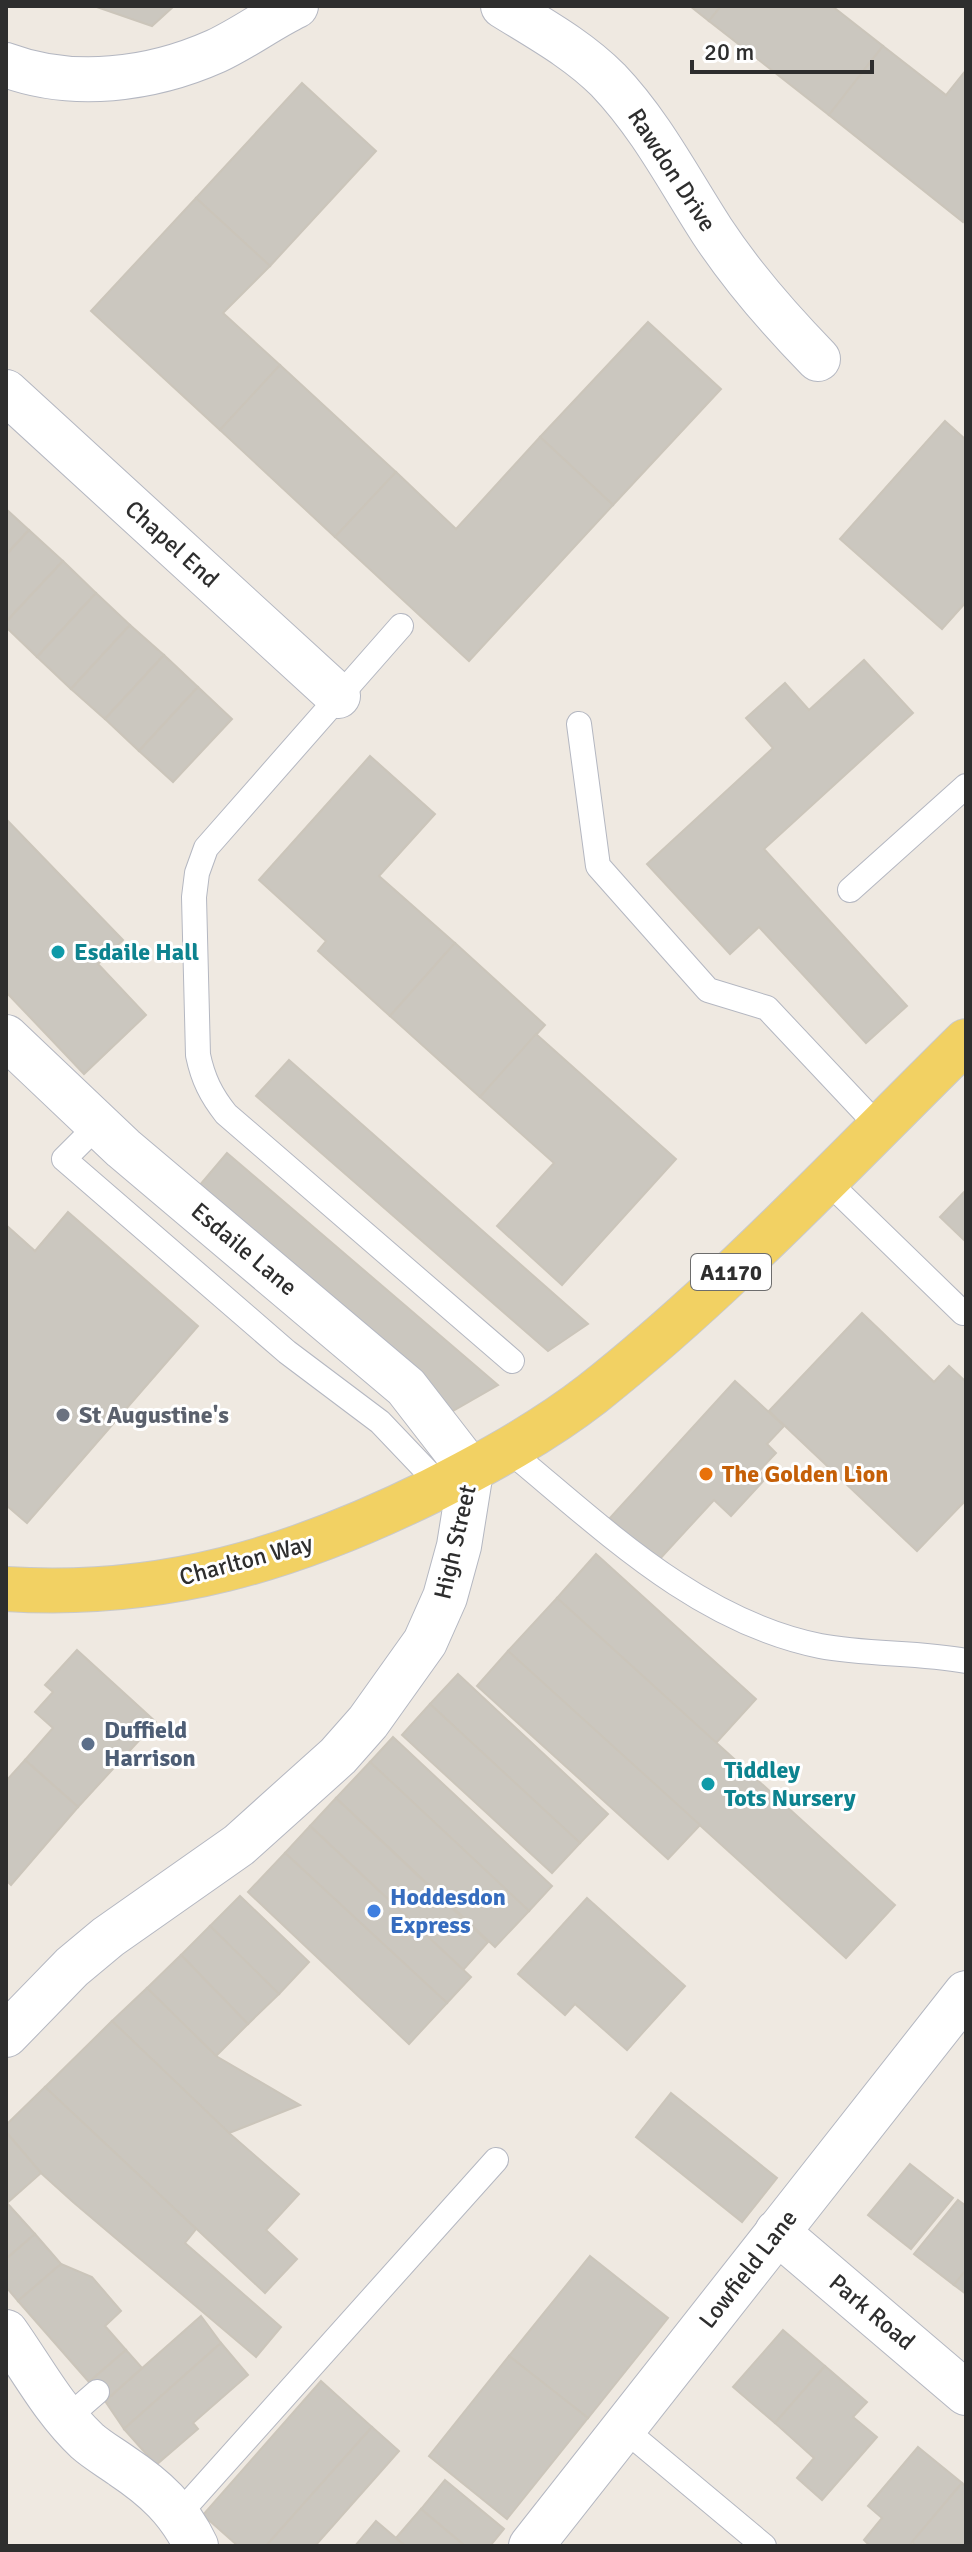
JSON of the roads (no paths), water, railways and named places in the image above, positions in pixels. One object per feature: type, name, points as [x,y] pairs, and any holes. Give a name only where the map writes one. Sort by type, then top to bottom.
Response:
[{"type":"main road","name":"A1170","points":[[473,1469],[589,1396],[661,1337],[966,1041]]},
{"type":"main road","name":"Charlton Way","points":[[6,1589],[77,1590],[150,1585],[221,1572],[303,1547],[371,1520],[473,1469]]},
{"type":"street","points":[[6,65],[60,78],[133,75],[186,63],[215,51],[296,6]]},
{"type":"street","name":"Rawdon Drive","points":[[503,6],[571,47],[607,80],[663,151],[736,266],[770,310],[818,359]]},
{"type":"street","name":"Chapel End","points":[[6,392],[338,696]]},
{"type":"street","name":"Esdaile Lane","points":[[6,1037],[123,1148],[406,1387],[473,1469]]},
{"type":"street","name":"High Street","points":[[6,2035],[84,1957],[239,1845],[338,1756],[368,1722],[425,1642],[445,1597],[459,1546],[473,1469]]},
{"type":"street","name":"Lowfield Lane","points":[[531,2546],[966,1993]]},
{"type":"street","name":"Park Road","points":[[777,2232],[966,2393]]},
{"type":"street","points":[[6,2332],[42,2390],[82,2406],[90,2444],[162,2495],[187,2530]]},
{"type":"lane","points":[[401,626],[219,829],[206,848],[194,897],[198,1055],[212,1097],[226,1114],[512,1361]]},
{"type":"lane","points":[[579,724],[598,866],[708,990],[767,1008],[879,1127]]},
{"type":"lane","points":[[850,890],[966,786]]},
{"type":"lane","points":[[825,1179],[963,1313],[966,1310]]},
{"type":"lane","points":[[473,1469],[673,1582],[712,1608],[741,1621],[777,1635],[820,1646],[966,1661]]},
{"type":"lane","points":[[187,2530],[496,2160]]},
{"type":"lane","points":[[624,2429],[764,2546]]},
{"type":"place","name":"Esdaile Hall","points":[[58,952]]},
{"type":"place","name":"St Augustine's","points":[[63,1415]]},
{"type":"place","name":"The Golden Lion","points":[[706,1474]]},
{"type":"place","name":"Duffield Harrison","points":[[88,1744]]},
{"type":"place","name":"Tiddley Tots Nursery","points":[[708,1784]]},
{"type":"place","name":"Hoddesdon Express","points":[[374,1911]]}]
